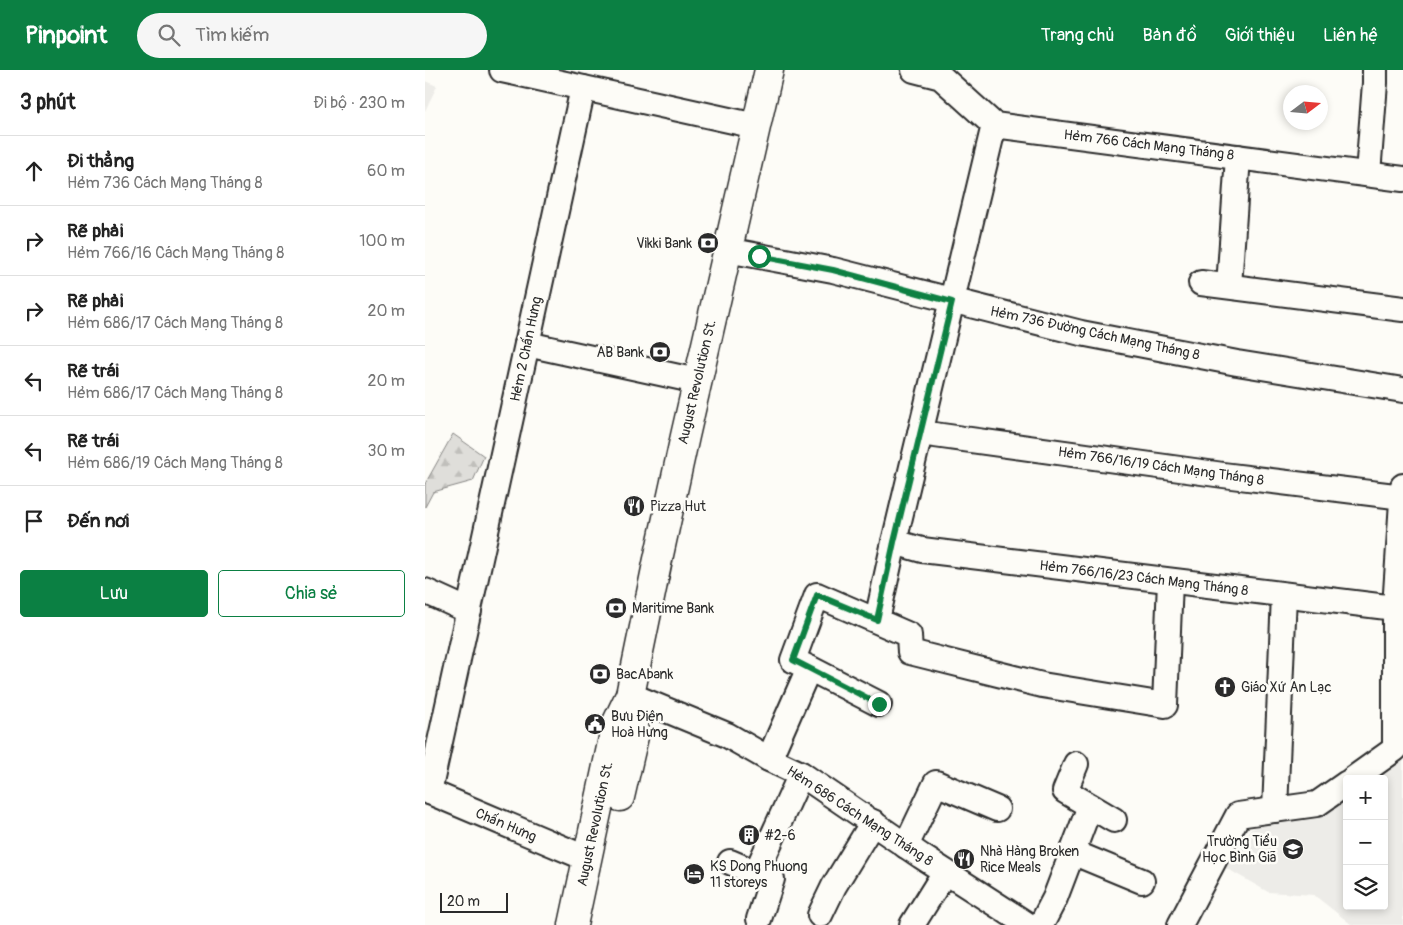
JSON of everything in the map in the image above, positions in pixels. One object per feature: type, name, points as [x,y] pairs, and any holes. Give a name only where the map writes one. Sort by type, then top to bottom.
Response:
[{"type":"main road","name":"August Revolution St.","points":[[573,925],[616,724],[631,695],[657,564],[697,381],[769,70]]},
{"type":"main road","name":"August Revolution St.","points":[[591,925],[635,732],[631,695]]},
{"type":"street","points":[[502,70],[756,126]]},
{"type":"street","points":[[877,620],[994,125],[941,77],[914,70]]},
{"type":"street","points":[[1368,174],[1375,70]]},
{"type":"street","name":"Hẻm 2 Chấn Hưng","points":[[427,791],[469,611],[583,88]]},
{"type":"street","name":"Hẻm 766 Cách Mạng Tháng 8","points":[[994,125],[1403,179]]},
{"type":"street","points":[[1229,286],[1239,157]]},
{"type":"street","name":"Hẻm 736 Đường Cách Mạng Tháng 8","points":[[727,250],[833,270],[952,302],[1081,333],[1237,363],[1403,390]]},
{"type":"street","points":[[1201,284],[1403,309]]},
{"type":"street","points":[[527,344],[697,381]]},
{"type":"street","name":"Hẻm 766/16/19 Cách Mạng Tháng 8","points":[[920,433],[1223,476],[1403,493]]},
{"type":"street","points":[[1358,775],[1399,740],[1399,609],[1403,493]]},
{"type":"street","name":"Hẻm 766/16/23 Cách Mạng Tháng 8","points":[[894,542],[922,550],[1399,609]]},
{"type":"street","points":[[879,704],[793,660],[817,595],[909,635],[910,652],[1042,685],[1165,705],[1170,581]]},
{"type":"street","points":[[425,591],[469,611]]},
{"type":"street","points":[[1275,810],[1284,595]]},
{"type":"street","points":[[769,760],[809,668]]},
{"type":"street","name":"Hẻm 686 Cách Mạng Tháng 8","points":[[631,695],[727,735],[769,760],[801,774],[945,872],[1028,925]]},
{"type":"street","points":[[1076,764],[1065,791],[1114,820]]},
{"type":"street","points":[[756,873],[801,774]]},
{"type":"street","points":[[906,846],[936,783],[997,809]]},
{"type":"street","points":[[1184,924],[1238,815],[1317,804],[1343,786]]},
{"type":"street","name":"Chấn Hưng","points":[[427,791],[587,859]]},
{"type":"street","points":[[1041,925],[1055,898],[1090,806]]},
{"type":"street","points":[[820,915],[834,886],[873,822]]},
{"type":"street","points":[[1072,852],[1142,881]]},
{"type":"street","points":[[730,862],[772,879],[759,919]]},
{"type":"street","points":[[912,925],[945,872]]},
{"type":"shaded area","points":[[425,81],[437,86],[425,111]]},
{"type":"shaded area","name":"Trường Tiểu Học Bình Giã","points":[[1403,754],[1403,925],[1352,925],[1314,895],[1268,892],[1226,868],[1251,829],[1343,795],[1343,910],[1388,910],[1388,775],[1373,775]]},
{"type":"green space","points":[[453,434],[484,456],[473,481],[433,492],[425,507],[425,484]]},
{"type":"place","name":"Vikki Bank","points":[[708,243]]},
{"type":"place","name":"AB Bank","points":[[660,352]]},
{"type":"place","name":"Pizza Hut","points":[[634,506]]},
{"type":"place","name":"Maritime Bank","points":[[616,608]]},
{"type":"place","name":"BacAbank","points":[[600,674]]},
{"type":"place","name":"Giáo Xứ An Lạc","points":[[1225,687]]},
{"type":"place","name":"Bưu Điện Hoà Hưng","points":[[595,724]]},
{"type":"place","name":"#2-6","points":[[749,835]]},
{"type":"place","name":"Trường Tiểu Học Bình Giã","points":[[1293,849]]},
{"type":"place","name":"Nhà Hàng Broken Rice Meals","points":[[964,859]]},
{"type":"place","name":"KS Dong Phuong 11 storeys","points":[[694,874]]},
{"type":"route","points":[[759,256],[833,270],[952,302],[877,620],[817,595],[793,660],[879,704]]}]
